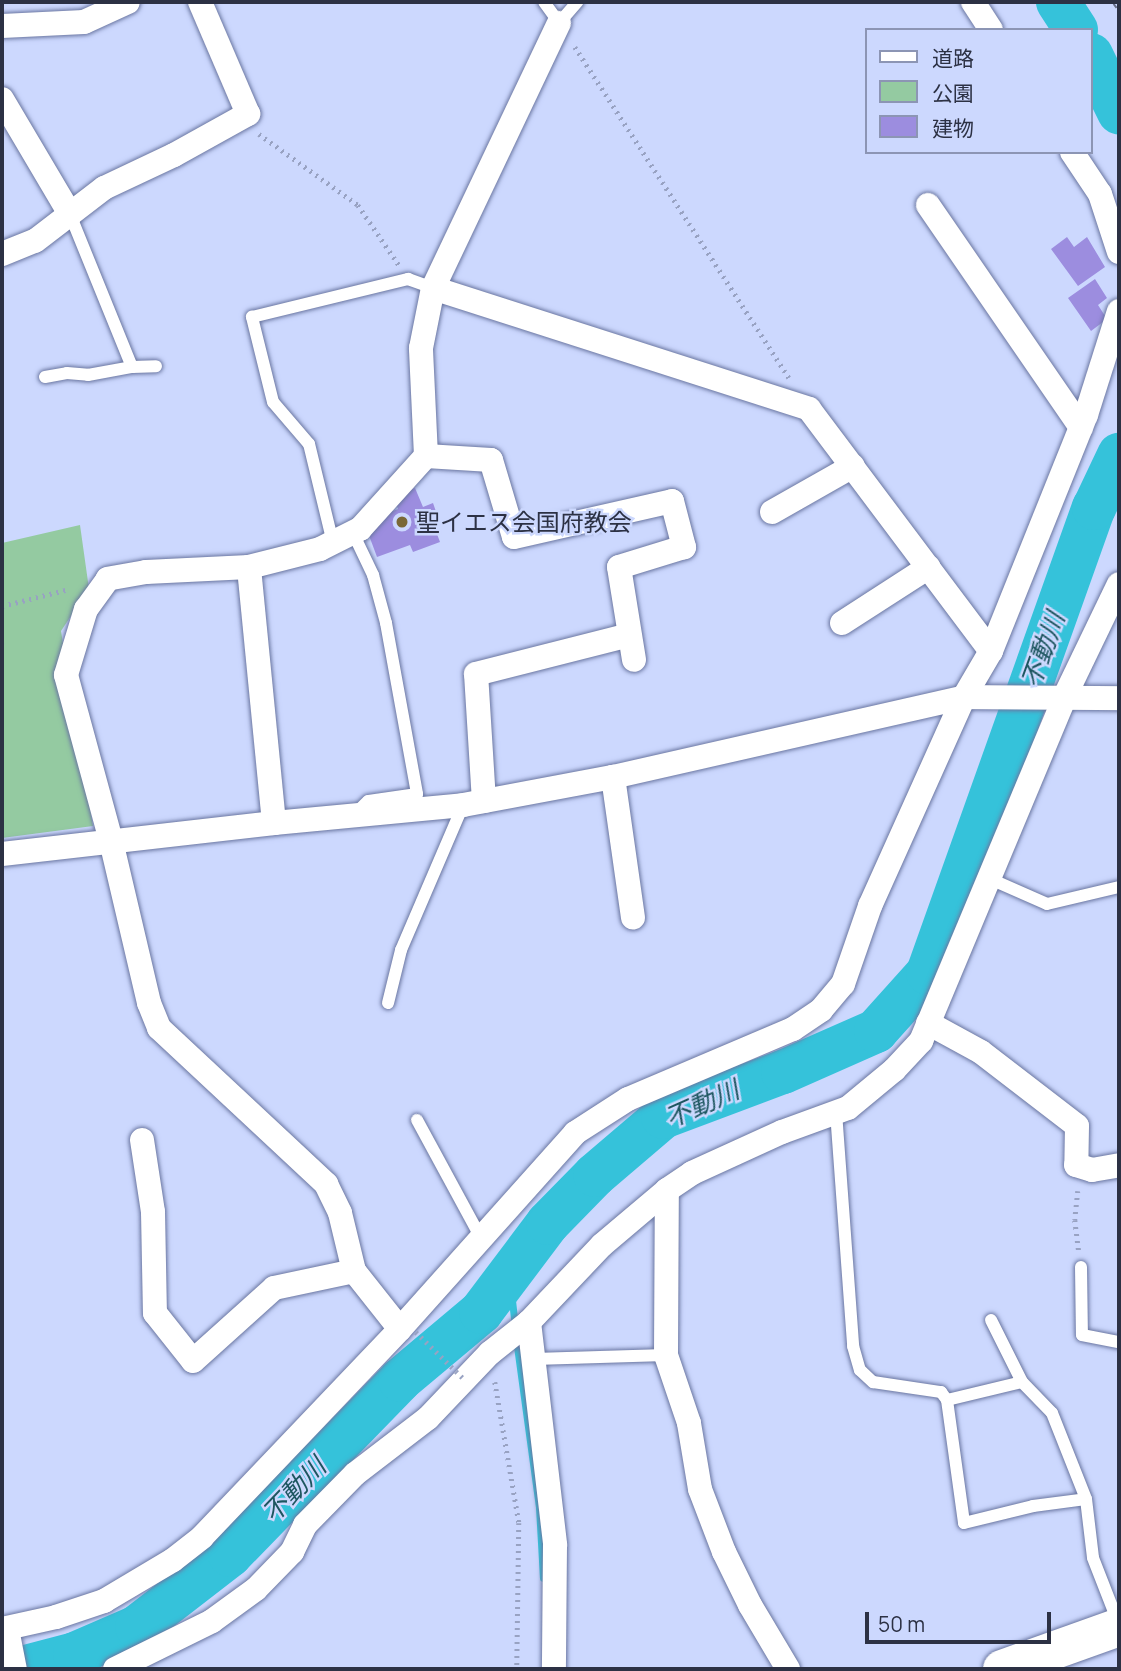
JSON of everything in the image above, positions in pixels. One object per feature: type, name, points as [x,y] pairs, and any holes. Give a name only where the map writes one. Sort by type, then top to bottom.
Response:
[{"type":"main road","points":[[1002,1669],[1119,1627]]},
{"type":"street","points":[[2,26],[84,22],[128,2]]},
{"type":"street","points":[[2,254],[35,241],[104,188],[248,114],[200,2]]},
{"type":"street","points":[[973,2],[990,28]]},
{"type":"street","points":[[408,1330],[355,1271],[340,1213],[326,1184],[159,1028],[149,1003],[111,841],[66,676],[86,609],[107,579],[146,572],[249,567],[320,549],[360,529],[426,456],[421,348],[433,288],[559,23]]},
{"type":"street","points":[[2,99],[70,214]]},
{"type":"street","points":[[1073,154],[1100,194],[1119,252]]},
{"type":"street","points":[[928,205],[1081,428]]},
{"type":"street","points":[[433,288],[809,409],[992,651]]},
{"type":"street","points":[[4,1645],[56,1617],[104,1601],[173,1560],[202,1537],[408,1330],[480,1236],[575,1133],[628,1099],[793,1029],[821,1010],[843,984],[870,906],[964,697],[992,651],[1081,428],[1119,311]]},
{"type":"street","points":[[426,456],[491,460],[514,537],[672,500],[684,547],[619,567],[634,660]]},
{"type":"street","points":[[772,512],[853,466]]},
{"type":"street","points":[[249,567],[274,822]]},
{"type":"street","points":[[842,623],[929,567]]},
{"type":"street","points":[[115,1669],[212,1621],[256,1589],[292,1552],[304,1525],[355,1474],[428,1418],[490,1353],[529,1322],[601,1245],[667,1190],[692,1173],[848,1108],[894,1070],[921,1041],[1065,696],[1119,584]]},
{"type":"street","points":[[474,803],[475,674],[629,635]]},
{"type":"street","points":[[2,854],[274,822],[474,803],[612,777],[964,697],[1119,698]]},
{"type":"street","points":[[612,777],[633,918]]},
{"type":"street","points":[[928,1023],[981,1052],[1076,1126],[1076,1165],[1086,1175],[1119,1165]]},
{"type":"street","points":[[142,1140],[153,1212],[155,1313],[193,1361],[274,1288],[355,1271]]},
{"type":"street","points":[[667,1190],[666,1355],[681,1390],[700,1489],[712,1522],[750,1605],[788,1669]]},
{"type":"street","points":[[529,1322],[555,1545],[554,1669]]},
{"type":"lane","points":[[544,2],[559,23],[577,2]]},
{"type":"lane","points":[[70,214],[132,367]]},
{"type":"lane","points":[[355,815],[368,801],[417,794],[386,623],[373,575],[343,538],[309,444],[273,402],[252,317],[408,279],[433,288]]},
{"type":"lane","points":[[45,377],[67,373],[88,375],[132,367],[156,366]]},
{"type":"lane","points":[[388,1003],[401,950],[474,803]]},
{"type":"lane","points":[[988,878],[1047,904],[1119,887]]},
{"type":"lane","points":[[836,1112],[853,1346],[860,1370],[873,1382],[941,1392],[947,1400],[964,1523],[1033,1506],[1086,1499]]},
{"type":"lane","points":[[417,1119],[480,1236]]},
{"type":"lane","points":[[1081,1266],[1082,1335],[1119,1342]]},
{"type":"lane","points":[[991,1320],[1022,1382],[1052,1413],[1086,1499],[1093,1558],[1119,1627]]},
{"type":"lane","points":[[534,1359],[666,1355]]},
{"type":"lane","points":[[947,1400],[1022,1382]]},
{"type":"path","points":[[559,23],[809,409]]},
{"type":"path","points":[[239,120],[358,205],[408,279]]},
{"type":"path","points":[[2,606],[107,579]]},
{"type":"path","points":[[1081,1266],[1075,1220],[1086,1175]]},
{"type":"path","points":[[408,1330],[464,1379]]},
{"type":"path","points":[[490,1353],[519,1522],[517,1669]]},
{"type":"green space","points":[[80,525],[89,589],[61,631],[93,826],[2,838],[2,543]]},
{"type":"building","points":[[1067,237],[1074,247],[1087,237],[1105,267],[1078,286],[1051,249]]},
{"type":"building","points":[[1095,279],[1107,298],[1098,305],[1107,319],[1091,331],[1068,298]]},
{"type":"building","name":"聖イエス会国府教会","points":[[415,488],[423,507],[433,503],[440,523],[434,526],[440,542],[413,552],[410,545],[377,557],[364,522],[398,509],[394,497]]},
{"type":"waterway","name":"不動川","points":[[1058,2],[1075,28]]},
{"type":"waterway","name":"不動川","points":[[1093,59],[1119,112]]},
{"type":"waterway","name":"不動川","points":[[18,1669],[75,1654],[137,1627],[230,1555],[400,1380],[481,1312],[548,1223],[595,1175],[663,1117],[783,1072],[876,1031],[928,973],[1094,508],[1119,455]]},
{"type":"waterway","points":[[509,1273],[515,1327]]},
{"type":"waterway","points":[[516,1339],[539,1507],[543,1578]]},
{"type":"railway","points":[[1116,2],[1119,6]]},
{"type":"place","name":"聖イエス会国府教会","points":[[402,522]]}]
